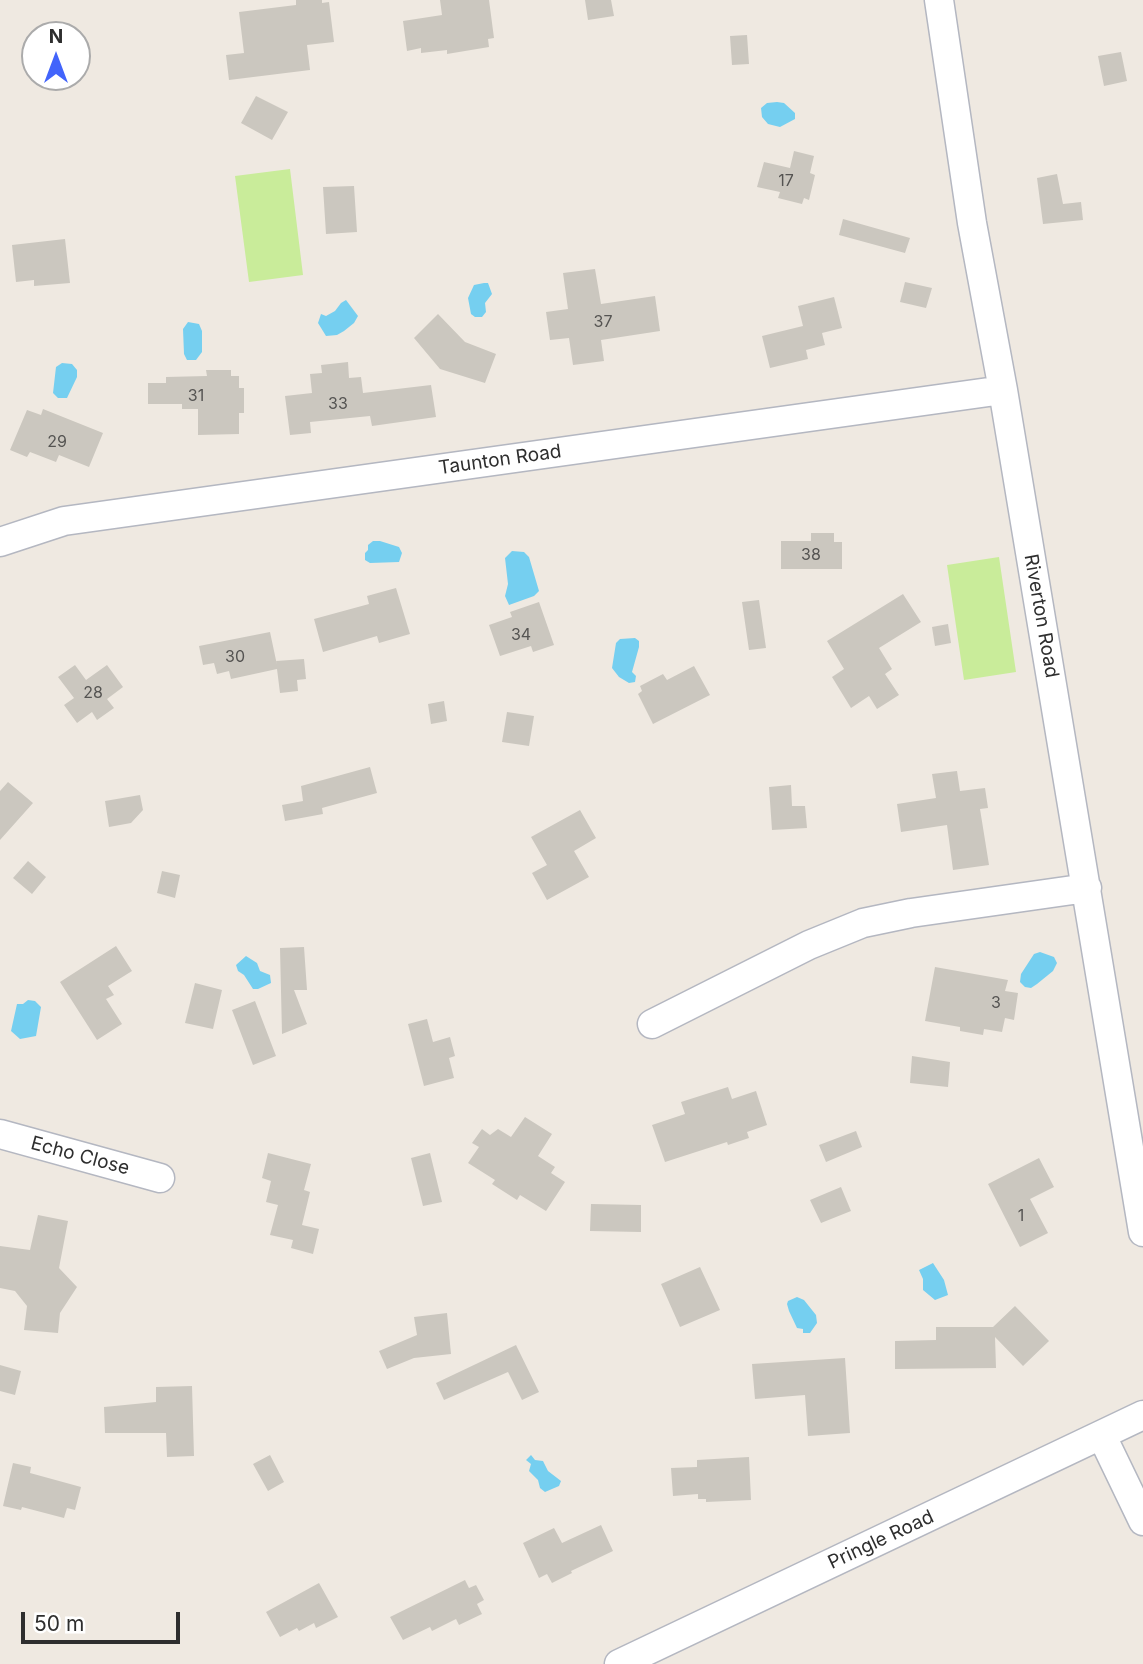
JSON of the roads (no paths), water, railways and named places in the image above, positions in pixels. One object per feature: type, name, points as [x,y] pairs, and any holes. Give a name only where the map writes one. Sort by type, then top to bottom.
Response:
[{"type":"street","name":"Riverton Road","points":[[939,0],[972,223],[1003,390],[1143,1232]]},
{"type":"street","name":"Taunton Road","points":[[0,542],[64,521],[1003,390]]},
{"type":"street","points":[[652,1024],[809,945],[863,923],[911,913],[1087,888]]},
{"type":"street","name":"Echo Close","points":[[0,1134],[160,1178]]},
{"type":"street","name":"Pringle Road","points":[[619,1664],[1143,1415]]},
{"type":"street","points":[[1102,1436],[1143,1521]]},
{"type":"water","points":[[767,103],[784,103],[795,113],[795,119],[780,127],[768,124],[762,117],[761,108]]},
{"type":"water","points":[[488,283],[492,294],[485,303],[486,312],[482,317],[475,317],[471,314],[468,298],[474,285]]},
{"type":"water","points":[[346,300],[358,316],[344,331],[326,336],[318,323],[321,314],[326,316],[335,311]]},
{"type":"water","points":[[188,322],[199,324],[202,331],[202,352],[196,360],[187,360],[184,354],[183,329]]},
{"type":"water","points":[[62,363],[72,364],[77,370],[77,377],[67,398],[58,398],[53,393],[56,367]]},
{"type":"water","points":[[373,541],[399,547],[402,553],[399,562],[370,563],[365,560],[368,545]]},
{"type":"water","points":[[512,551],[524,552],[529,557],[539,591],[534,596],[509,605],[505,596],[508,584],[505,558]]},
{"type":"water","points":[[635,638],[639,641],[632,672],[636,676],[635,682],[629,683],[619,677],[612,668],[616,643],[620,639]]},
{"type":"water","points":[[1040,952],[1054,957],[1057,963],[1053,971],[1037,984],[1031,988],[1025,987],[1020,982],[1021,974],[1034,954]]},
{"type":"water","points":[[246,956],[257,963],[260,971],[270,975],[271,983],[253,989],[236,965]]},
{"type":"water","points":[[28,1000],[35,1001],[41,1007],[36,1036],[20,1039],[11,1031],[17,1004]]},
{"type":"water","points":[[933,1263],[944,1280],[948,1295],[935,1300],[923,1290],[923,1279],[919,1270]]},
{"type":"water","points":[[797,1297],[804,1300],[816,1315],[817,1323],[810,1333],[803,1333],[803,1329],[797,1328],[789,1311],[788,1301]]},
{"type":"water","points":[[531,1455],[535,1460],[543,1461],[548,1471],[561,1481],[559,1486],[545,1492],[540,1488],[538,1480],[529,1471],[531,1464],[526,1460]]}]
